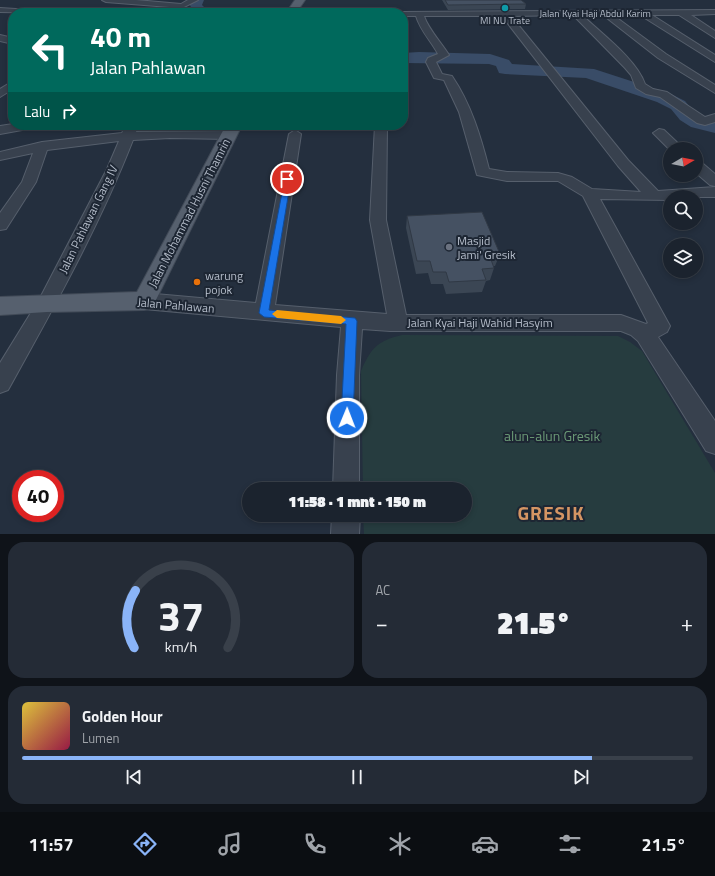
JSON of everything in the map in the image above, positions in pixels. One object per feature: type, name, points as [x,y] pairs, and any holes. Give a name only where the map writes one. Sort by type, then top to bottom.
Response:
[{"type":"main road","name":"Jalan Mohammad Husni Thamrin","points":[[144,301],[231,130]]},
{"type":"main road","name":"Jalan Pahlawan","points":[[0,306],[47,303],[144,301]]},
{"type":"street","points":[[106,0],[186,5]]},
{"type":"street","points":[[131,8],[140,3]]},
{"type":"street","points":[[523,4],[530,13]]},
{"type":"street","points":[[582,4],[602,13],[662,56],[715,90]]},
{"type":"street","points":[[681,12],[715,35]]},
{"type":"street","name":"Jalan Kyai Haji Abdul Karim","points":[[408,14],[715,12]]},
{"type":"street","points":[[575,13],[629,66],[636,74],[640,86],[650,92],[663,94],[701,120],[705,121],[715,118]]},
{"type":"street","points":[[643,13],[714,58]]},
{"type":"street","points":[[419,14],[423,25],[434,38],[440,57],[432,60],[431,62],[438,76],[448,78],[456,90],[474,139],[482,172],[521,176],[559,177],[589,194],[654,195],[715,192]]},
{"type":"street","points":[[505,14],[623,163],[654,195]]},
{"type":"street","points":[[0,156],[99,131],[129,130]]},
{"type":"street","name":"Jalan Pahlawan Gang IV","points":[[0,383],[47,303],[114,169],[129,130]]},
{"type":"street","points":[[381,130],[378,220],[398,322]]},
{"type":"street","points":[[659,133],[669,142]]},
{"type":"street","points":[[264,313],[295,134]]},
{"type":"street","points":[[0,225],[29,182],[42,146]]},
{"type":"street","points":[[703,171],[715,182]]},
{"type":"street","points":[[589,194],[660,326],[645,335]]},
{"type":"street","name":"Jalan Pahlawan","points":[[144,301],[352,321]]},
{"type":"street","points":[[346,482],[348,375],[352,321]]},
{"type":"street","name":"Jalan Kyai Haji Wahid Hasyim","points":[[352,321],[621,323],[638,329],[645,335],[715,442]]},
{"type":"street","points":[[346,522],[346,534]]},
{"type":"green space","name":"alun-alun Gresik","points":[[402,335],[618,336],[630,342],[642,351],[715,473],[715,534],[364,534],[363,522],[472,522],[472,482],[363,482],[361,371],[372,351],[381,343],[393,337]]},
{"type":"building","points":[[445,0],[521,0],[526,4],[448,5]]},
{"type":"building","name":"Masjid Jami' Gresik","points":[[482,212],[500,254],[489,254],[494,268],[482,269],[486,280],[449,282],[446,272],[433,272],[430,261],[417,261],[407,216]]},
{"type":"waterway","points":[[197,8],[195,4],[198,0]]},
{"type":"waterway","points":[[408,58],[490,59],[503,63],[505,69],[588,73],[664,98],[678,105],[687,116],[698,123],[715,127]]},
{"type":"slow traffic","points":[[277,314],[341,320]]},
{"type":"place","name":"MI NU Trate","points":[[505,8]]},
{"type":"place","name":"Masjid Jami' Gresik","points":[[449,247]]},
{"type":"place","name":"warung pojok","points":[[197,282]]},
{"type":"district","name":"GRESIK","points":[[551,512]]},
{"type":"route","points":[[287,179],[264,313],[352,321],[348,375],[347,418]]}]
